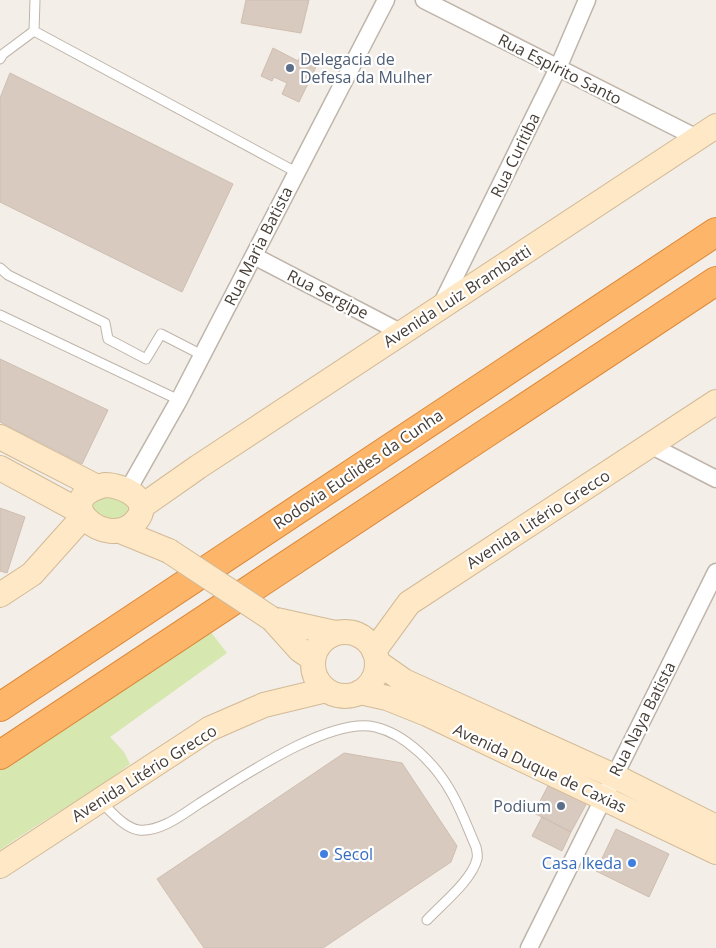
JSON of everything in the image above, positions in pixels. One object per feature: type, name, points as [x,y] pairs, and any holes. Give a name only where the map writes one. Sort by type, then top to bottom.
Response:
[{"type":"highway","name":"Rodovia Euclides da Cunha","points":[[0,706],[716,232]]},
{"type":"highway","points":[[0,755],[716,281]]},
{"type":"main road","name":"Avenida Luiz Brambatti","points":[[135,502],[198,467],[707,132]]},
{"type":"main road","name":"Avenida Litério Grecco","points":[[376,657],[409,603],[716,402]]},
{"type":"main road","points":[[0,437],[97,487]]},
{"type":"main road","points":[[0,468],[104,529],[120,531],[169,551],[272,619],[300,650],[313,659]]},
{"type":"main road","points":[[82,515],[80,504],[83,496],[97,487],[113,485],[135,502],[169,551]]},
{"type":"main road","points":[[120,531],[134,523],[135,502]]},
{"type":"main road","points":[[0,595],[32,574],[82,515]]},
{"type":"main road","points":[[272,619],[335,633],[358,634],[368,641],[376,657],[375,674],[369,684],[360,692],[349,696],[337,695],[326,690],[318,682],[313,671],[313,659],[317,648],[324,639],[335,633]]},
{"type":"main road","name":"Avenida Duque de Caxias","points":[[376,657],[404,681],[614,776],[716,827]]},
{"type":"main road","name":"Avenida Litério Grecco","points":[[0,866],[209,729],[264,705],[326,690]]},
{"type":"main road","name":"Avenida Duque de Caxias","points":[[360,692],[387,698],[427,714],[716,852]]},
{"type":"street","name":"Rua Maria Batista","points":[[135,502],[179,400],[386,0]]},
{"type":"street","name":"Rua Espírito Santo","points":[[424,0],[558,68],[707,132]]},
{"type":"street","name":"Rua Curitiba","points":[[440,307],[558,68],[586,0]]},
{"type":"street","name":"Rua Sergipe","points":[[254,256],[402,333]]},
{"type":"street","points":[[650,444],[716,479]]},
{"type":"street","name":"Rua Naya Batista","points":[[529,948],[716,572]]},
{"type":"lane","points":[[34,31],[35,0]]},
{"type":"lane","points":[[0,59],[34,31]]},
{"type":"lane","points":[[34,31],[296,172]]},
{"type":"lane","points":[[0,268],[8,275],[105,323],[108,339],[146,359],[161,334],[202,355]]},
{"type":"lane","points":[[0,315],[179,400]]},
{"type":"lane","points":[[100,800],[131,828],[140,830],[162,826],[256,769],[310,740],[336,730],[355,726],[374,726],[396,734],[434,766],[452,792],[476,847],[478,856],[464,881],[427,920]]},
{"type":"green space","points":[[97,494],[126,498],[133,513],[107,524],[89,505]]},
{"type":"green space","points":[[210,631],[227,653],[110,737],[124,752],[130,764],[98,787],[0,850],[0,765]]},
{"type":"building","points":[[246,0],[309,0],[301,33],[241,23]]},
{"type":"building","name":"Delegacia de Defesa da Mulher","points":[[273,48],[298,61],[302,53],[319,61],[299,102],[282,94],[287,83],[274,77],[272,81],[261,76]]},
{"type":"building","points":[[10,73],[233,184],[182,292],[0,202],[0,98]]},
{"type":"building","points":[[0,359],[108,410],[82,464],[0,422]]},
{"type":"building","points":[[0,508],[25,517],[7,573],[0,571]]},
{"type":"building","name":"Secol","points":[[344,753],[402,763],[457,846],[451,862],[323,948],[204,948],[157,879]]},
{"type":"building","name":"Podium","points":[[551,780],[589,799],[571,832],[534,813]]},
{"type":"building","points":[[542,817],[571,832],[562,851],[532,836]]},
{"type":"building","name":"Casa Ikeda","points":[[616,829],[669,854],[649,897],[596,871]]},
{"type":"place","name":"Delegacia de Defesa da Mulher","points":[[290,68]]},
{"type":"place","name":"Podium","points":[[561,806]]},
{"type":"place","name":"Secol","points":[[324,854]]},
{"type":"place","name":"Casa Ikeda","points":[[632,863]]}]
